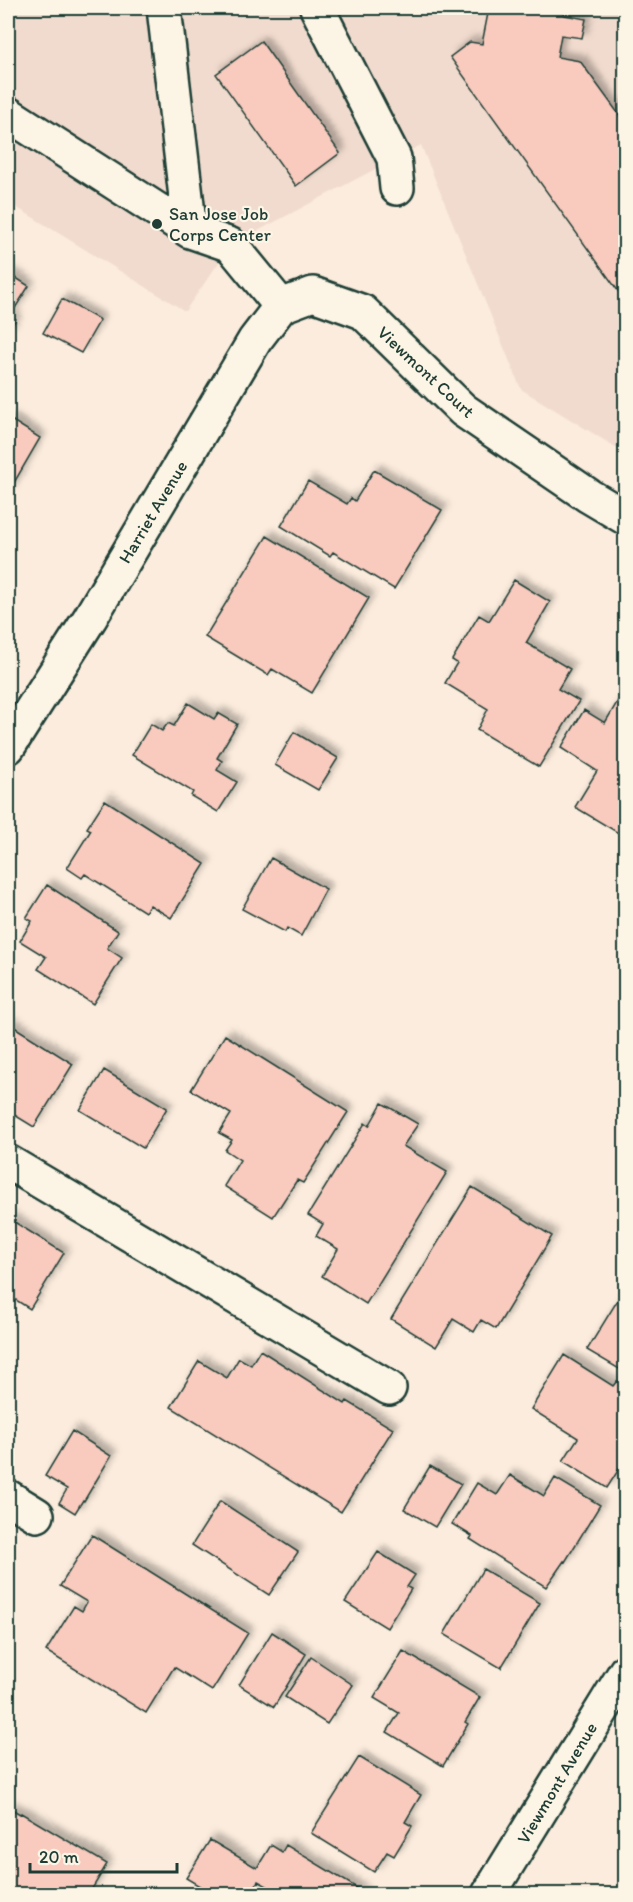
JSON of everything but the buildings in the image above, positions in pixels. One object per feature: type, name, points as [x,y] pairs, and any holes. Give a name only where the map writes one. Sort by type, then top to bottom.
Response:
[{"type":"street","points":[[164,8],[190,231]]},
{"type":"street","points":[[317,8],[394,158],[398,188]]},
{"type":"street","points":[[8,114],[190,231],[231,245],[281,306]]},
{"type":"street","name":"Viewmont Court","points":[[281,306],[313,294],[363,312],[463,410],[589,496],[626,518]]},
{"type":"street","name":"Harriet Avenue","points":[[8,747],[90,618],[255,340],[281,306]]},
{"type":"street","points":[[8,1162],[389,1388]]},
{"type":"street","points":[[8,1497],[37,1515]]},
{"type":"street","name":"Viewmont Avenue","points":[[489,1894],[626,1671]]},
{"type":"shaded area","name":"San Jose Job Corps Center","points":[[8,8],[625,8],[625,453],[521,389],[421,145],[231,245],[185,311],[8,202]]},
{"type":"place","name":"San Jose Job Corps Center","points":[[157,224]]}]
